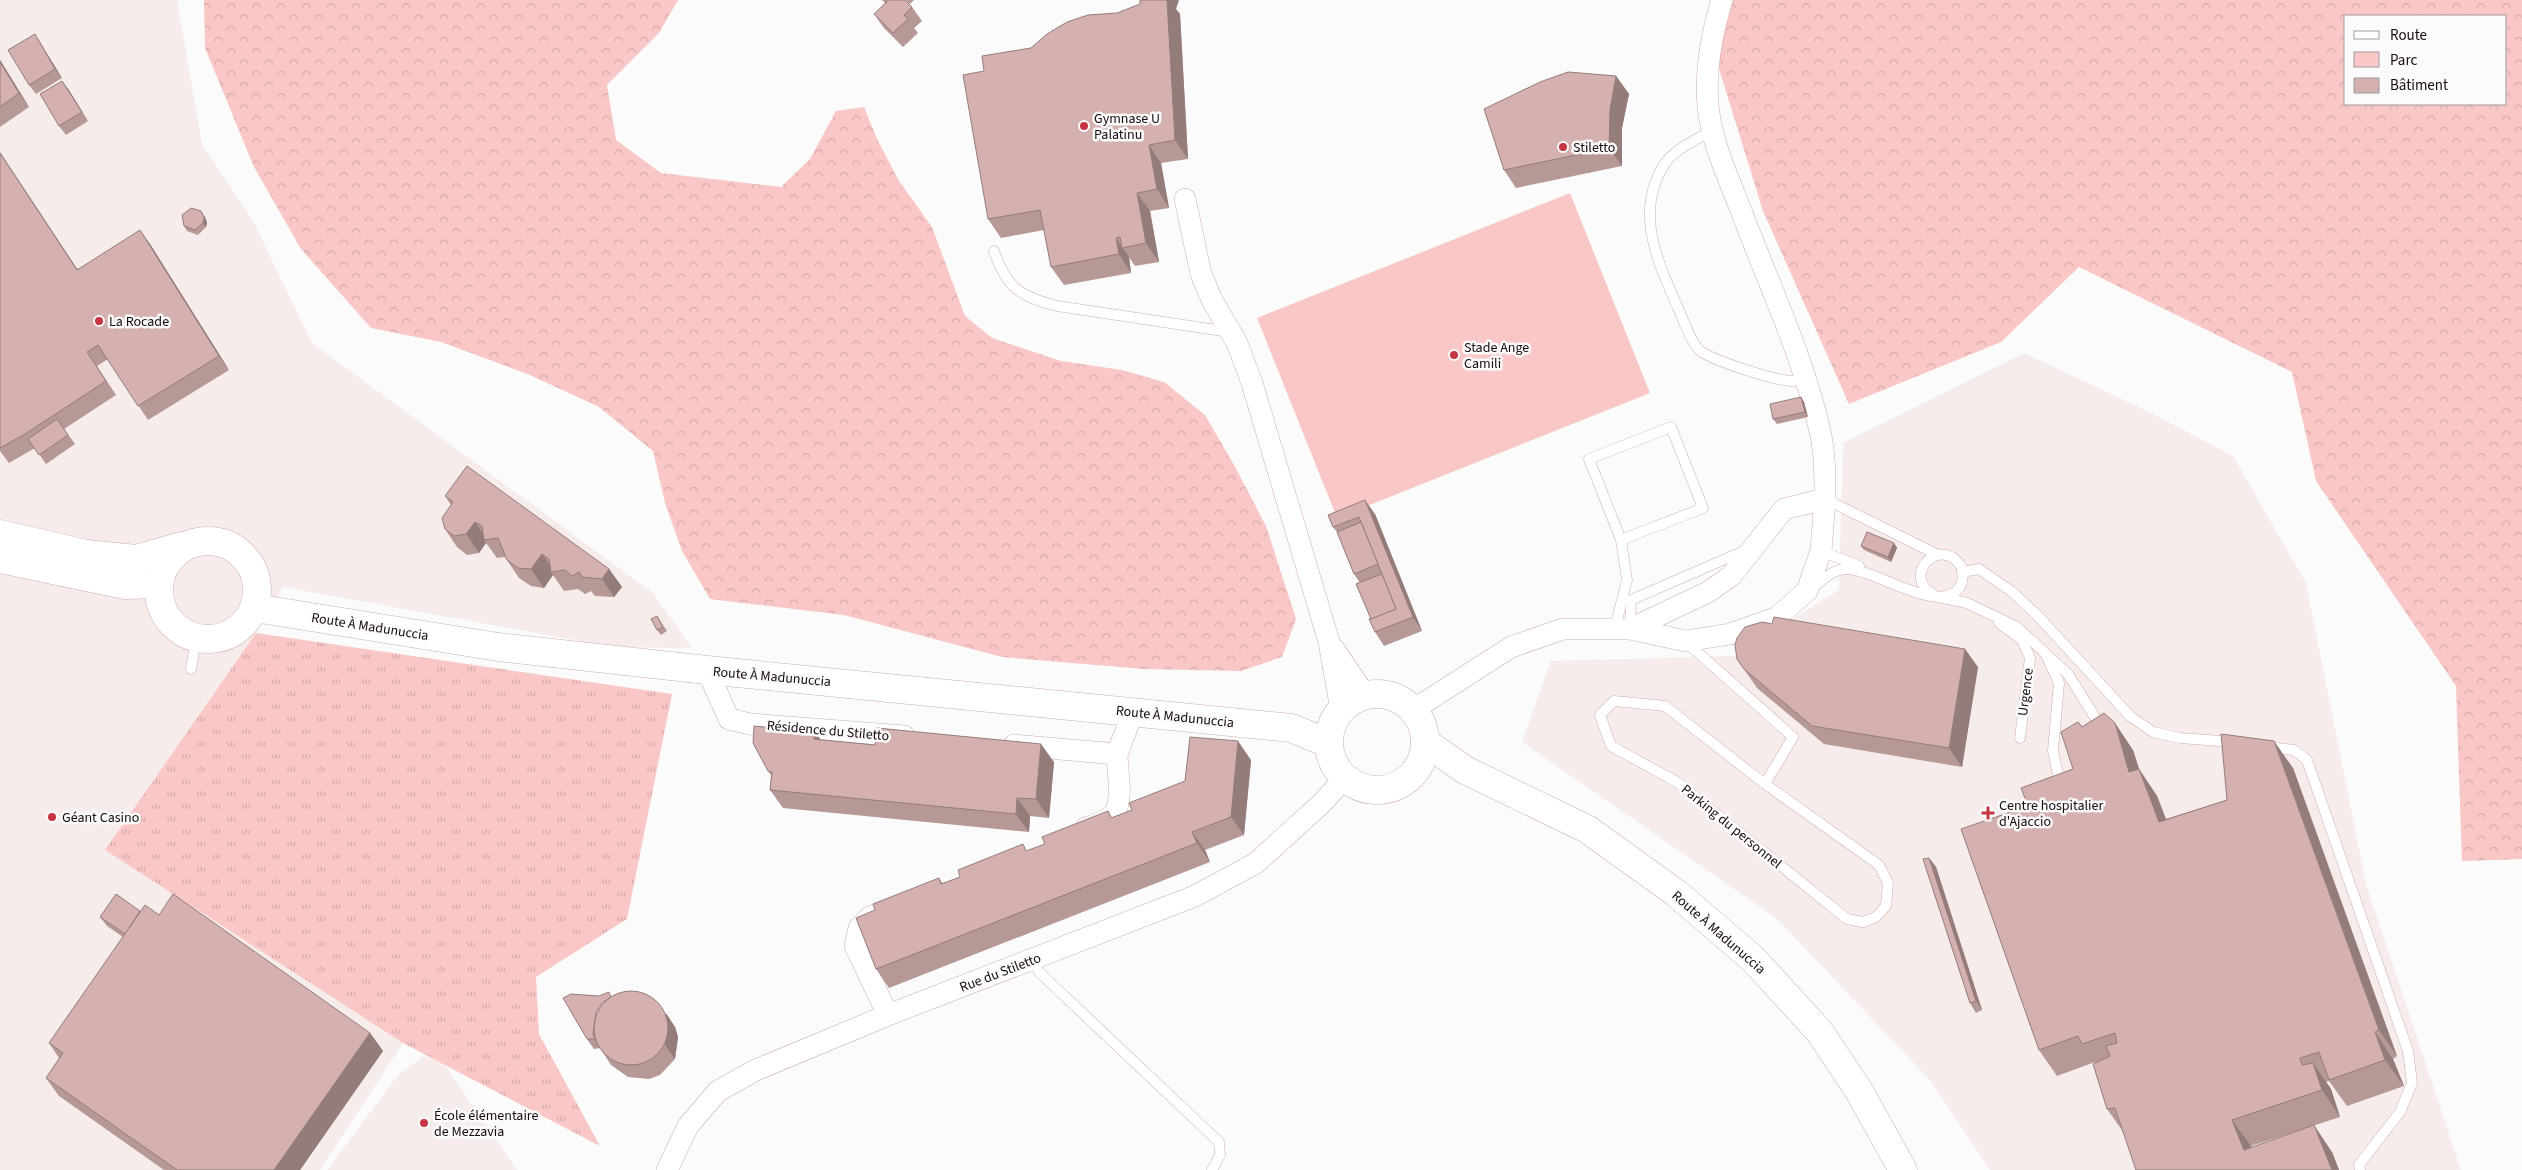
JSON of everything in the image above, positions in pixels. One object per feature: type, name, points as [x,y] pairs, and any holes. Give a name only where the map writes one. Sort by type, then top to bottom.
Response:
[{"type":"main road","points":[[0,534],[86,554],[136,559],[203,540],[222,542],[240,552],[252,568],[258,587],[254,608],[241,628],[220,639],[196,639],[174,628],[161,608],[158,584],[166,561],[184,546]]},
{"type":"main road","points":[[0,559],[125,585],[158,584]]},
{"type":"main road","name":"Route À Madunuccia","points":[[254,608],[498,647],[707,670],[1291,728],[1335,724]]},
{"type":"main road","points":[[1365,695],[1391,696],[1413,710],[1419,720],[1425,742],[1423,757],[1416,770],[1404,782],[1390,788],[1374,790],[1359,787],[1345,778],[1336,768],[1335,724],[1352,701],[1365,695]]},
{"type":"main road","name":"Route À Madunuccia","points":[[1425,742],[1465,770],[1587,829],[1676,893],[1753,959],[1819,1031],[1859,1091],[1903,1170]]},
{"type":"main road","points":[[1416,770],[1465,770]]},
{"type":"street","points":[[1413,710],[1511,647],[1563,629],[1622,628],[1686,641],[1730,634],[1776,618],[1807,591],[1820,551],[1826,499],[1825,460],[1820,432],[1806,380],[1724,167],[1713,130],[1707,90],[1714,27],[1722,0]]},
{"type":"street","points":[[1185,199],[1201,274],[1212,300],[1231,332],[1252,383],[1330,642],[1335,724]]},
{"type":"street","points":[[1622,628],[1708,592],[1731,576],[1784,509],[1826,499]]},
{"type":"street","points":[[1330,642],[1365,695]]},
{"type":"street","name":"Résidence du Stiletto","points":[[707,670],[729,719],[750,724],[924,738]]},
{"type":"street","points":[[1069,835],[1106,820],[1116,810],[1118,792],[1117,754],[1133,712]]},
{"type":"street","points":[[991,743],[1117,754]]},
{"type":"street","name":"Rue du Stiletto","points":[[668,1170],[688,1126],[718,1091],[756,1070],[888,1015],[1194,896],[1256,863],[1322,804],[1345,778]]},
{"type":"street","points":[[888,1015],[855,946],[858,928],[870,918],[896,906]]},
{"type":"lane","points":[[1713,130],[1683,148],[1665,162],[1656,181],[1650,213],[1651,240],[1666,281],[1698,349],[1708,356],[1765,375],[1791,381],[1806,380]]},
{"type":"lane","points":[[994,251],[1007,281],[1017,291],[1030,299],[1057,306],[1231,332]]},
{"type":"lane","points":[[1621,540],[1703,508],[1671,427],[1589,459],[1621,540],[1627,580],[1622,628]]},
{"type":"lane","points":[[1820,551],[1934,595],[1956,592],[1963,579],[1962,572],[1953,558],[1938,554],[1826,499]]},
{"type":"lane","points":[[1934,595],[1921,582],[1921,570],[1928,559],[1938,554]]},
{"type":"lane","points":[[1797,600],[1836,570],[1850,569],[1897,587],[1967,603],[2016,627],[2068,674],[2107,738]]},
{"type":"lane","points":[[1962,572],[1979,569],[2011,591],[2037,615],[2130,716],[2153,732],[2180,738],[2294,750],[2307,760],[2408,1051],[2412,1083],[2400,1112],[2359,1165],[2360,1170]]},
{"type":"lane","name":"Urgence","points":[[1956,592],[2022,640],[2030,658],[2020,738]]},
{"type":"lane","points":[[190,669],[196,639]]},
{"type":"lane","points":[[1686,641],[1793,737],[1765,784]]},
{"type":"lane","points":[[2045,653],[2059,683],[2053,751],[2062,793],[2069,791]]},
{"type":"lane","name":"Parking du personnel","points":[[1614,701],[1665,706],[1765,784],[1879,866],[1888,883],[1886,906],[1876,917],[1863,922],[1847,919],[1677,782],[1611,746],[1600,715],[1614,701]]},
{"type":"lane","points":[[1032,959],[1039,972],[1218,1142],[1220,1155],[1212,1170]]},
{"type":"shaded area","points":[[0,0],[177,0],[202,144],[253,221],[312,343],[653,593],[692,648],[614,647],[283,587],[256,633],[105,850],[403,1043],[320,1170],[0,1170]]},
{"type":"shaded area","name":"Centre hospitalier d'Ajaccio","points":[[2024,353],[2149,412],[2233,456],[2306,583],[2366,884],[2461,1170],[1990,1170],[1930,1080],[1776,918],[1522,742],[1551,661],[1733,656],[1839,590],[1843,443]]},
{"type":"shaded area","name":"École élémentaire de Mezzavia","points":[[424,1056],[442,1061],[517,1170],[327,1170],[398,1075]]},
{"type":"green space","points":[[204,0],[678,0],[659,33],[607,85],[616,140],[661,173],[781,187],[810,159],[836,111],[864,107],[877,139],[899,181],[932,227],[965,316],[992,338],[1061,361],[1122,370],[1164,382],[1205,415],[1266,526],[1296,619],[1282,657],[1241,671],[1143,669],[1002,657],[844,615],[710,599],[682,551],[665,503],[653,451],[599,407],[530,375],[441,342],[371,328],[301,249],[254,167],[205,48]]},
{"type":"green space","points":[[1728,0],[2522,0],[2522,859],[2462,861],[2456,686],[2316,481],[2292,372],[2079,267],[2001,342],[1849,404],[1763,211],[1712,46]]},
{"type":"green space","name":"Stade Ange Camili","points":[[1570,193],[1650,393],[1337,518],[1257,318]]},
{"type":"green space","points":[[256,633],[672,694],[627,919],[536,977],[539,1034],[600,1146],[403,1043],[105,850]]},
{"type":"building","points":[[886,0],[905,0],[912,7],[904,15],[908,19],[893,33],[874,14],[887,2]]},
{"type":"building","name":"Gymnase U Palatinu","points":[[1140,0],[1167,0],[1175,140],[1149,145],[1157,189],[1137,193],[1146,243],[1122,248],[1120,237],[1116,238],[1119,254],[1051,267],[1040,210],[988,219],[963,75],[984,71],[982,56],[1031,48],[1047,34],[1067,22],[1088,15],[1117,13],[1140,4]]},
{"type":"building","points":[[35,34],[55,69],[29,85],[8,50]]},
{"type":"building","points":[[0,62],[19,93],[0,107]]},
{"type":"building","name":"Stiletto","points":[[1568,72],[1616,76],[1610,110],[1609,148],[1504,170],[1484,109],[1540,82]]},
{"type":"building","points":[[62,81],[82,112],[59,126],[40,94]]},
{"type":"building","name":"La Rocade","points":[[0,153],[77,270],[140,230],[219,356],[138,406],[98,345],[87,352],[106,381],[25,434],[0,448]]},
{"type":"building","points":[[191,208],[201,211],[204,217],[203,223],[195,230],[184,226],[182,215]]},
{"type":"building","points":[[1801,397],[1805,412],[1773,419],[1770,404]]},
{"type":"building","points":[[57,419],[68,435],[39,455],[28,439]]},
{"type":"building","points":[[467,466],[609,569],[602,579],[582,577],[579,572],[572,576],[565,570],[551,572],[549,559],[542,554],[531,569],[518,568],[507,560],[498,538],[484,540],[482,526],[475,522],[466,534],[454,536],[445,529],[442,518],[453,502],[445,496]]},
{"type":"building","points":[[1365,500],[1413,617],[1375,632],[1369,619],[1396,609],[1359,517],[1333,527],[1328,515]]},
{"type":"building","points":[[1361,522],[1378,564],[1354,574],[1337,532]]},
{"type":"building","points":[[1867,532],[1894,543],[1888,557],[1861,546]]},
{"type":"building","points":[[1382,574],[1396,609],[1371,619],[1356,584]]},
{"type":"building","points":[[657,616],[663,627],[657,630],[651,619]]},
{"type":"building","points":[[1774,617],[1965,649],[1949,748],[1812,726],[1744,669],[1737,659],[1735,645],[1737,638],[1745,627],[1762,622],[1772,624]]},
{"type":"building","points":[[2104,713],[2115,723],[2129,772],[2139,769],[2159,822],[2227,800],[2221,734],[2274,741],[2379,1030],[2375,1032],[2385,1060],[2329,1080],[2319,1052],[2300,1058],[2302,1065],[2313,1063],[2322,1090],[2232,1120],[2244,1150],[2314,1125],[2332,1170],[2136,1170],[2115,1108],[2107,1109],[2093,1064],[2110,1056],[2106,1046],[2117,1043],[2115,1033],[2082,1044],[2078,1036],[2039,1050],[1961,829],[2028,806],[2021,788],[2073,769],[2061,732],[2078,722],[2082,727]]},
{"type":"building","points":[[754,726],[815,732],[814,739],[875,745],[877,728],[1041,744],[1036,799],[1017,798],[1016,814],[770,790],[772,772],[768,771],[753,743]]},
{"type":"building","points":[[1190,737],[1238,741],[1231,817],[1192,832],[1197,843],[876,969],[856,918],[875,910],[873,904],[939,878],[941,884],[960,877],[958,870],[1023,844],[1026,851],[1045,844],[1042,837],[1108,811],[1111,818],[1132,810],[1129,803],[1185,781]]},
{"type":"building","points":[[1929,858],[1976,1001],[1970,1003],[1923,859]]},
{"type":"building","points":[[116,894],[140,911],[125,934],[100,917]]},
{"type":"building","points":[[173,894],[370,1033],[274,1170],[177,1170],[46,1078],[63,1053],[49,1043],[145,905],[159,915]]},
{"type":"building","points":[[631,991],[652,997],[662,1007],[668,1028],[662,1049],[652,1059],[631,1065],[610,1059],[600,1049],[594,1028],[600,1007],[610,997]]},
{"type":"building","points":[[609,992],[611,997],[602,1003],[596,1012],[593,1034],[595,1039],[587,1039],[563,998],[571,994],[599,996]]},
{"type":"place","name":"Gymnase U Palatinu","points":[[1084,126]]},
{"type":"place","name":"Stiletto","points":[[1563,147]]},
{"type":"place","name":"La Rocade","points":[[99,321]]},
{"type":"place","name":"Stade Ange Camili","points":[[1454,355]]},
{"type":"place","name":"Centre hospitalier d'Ajaccio","points":[[1988,813]]},
{"type":"place","name":"Géant Casino","points":[[52,817]]},
{"type":"place","name":"École élémentaire de Mezzavia","points":[[424,1123]]}]
